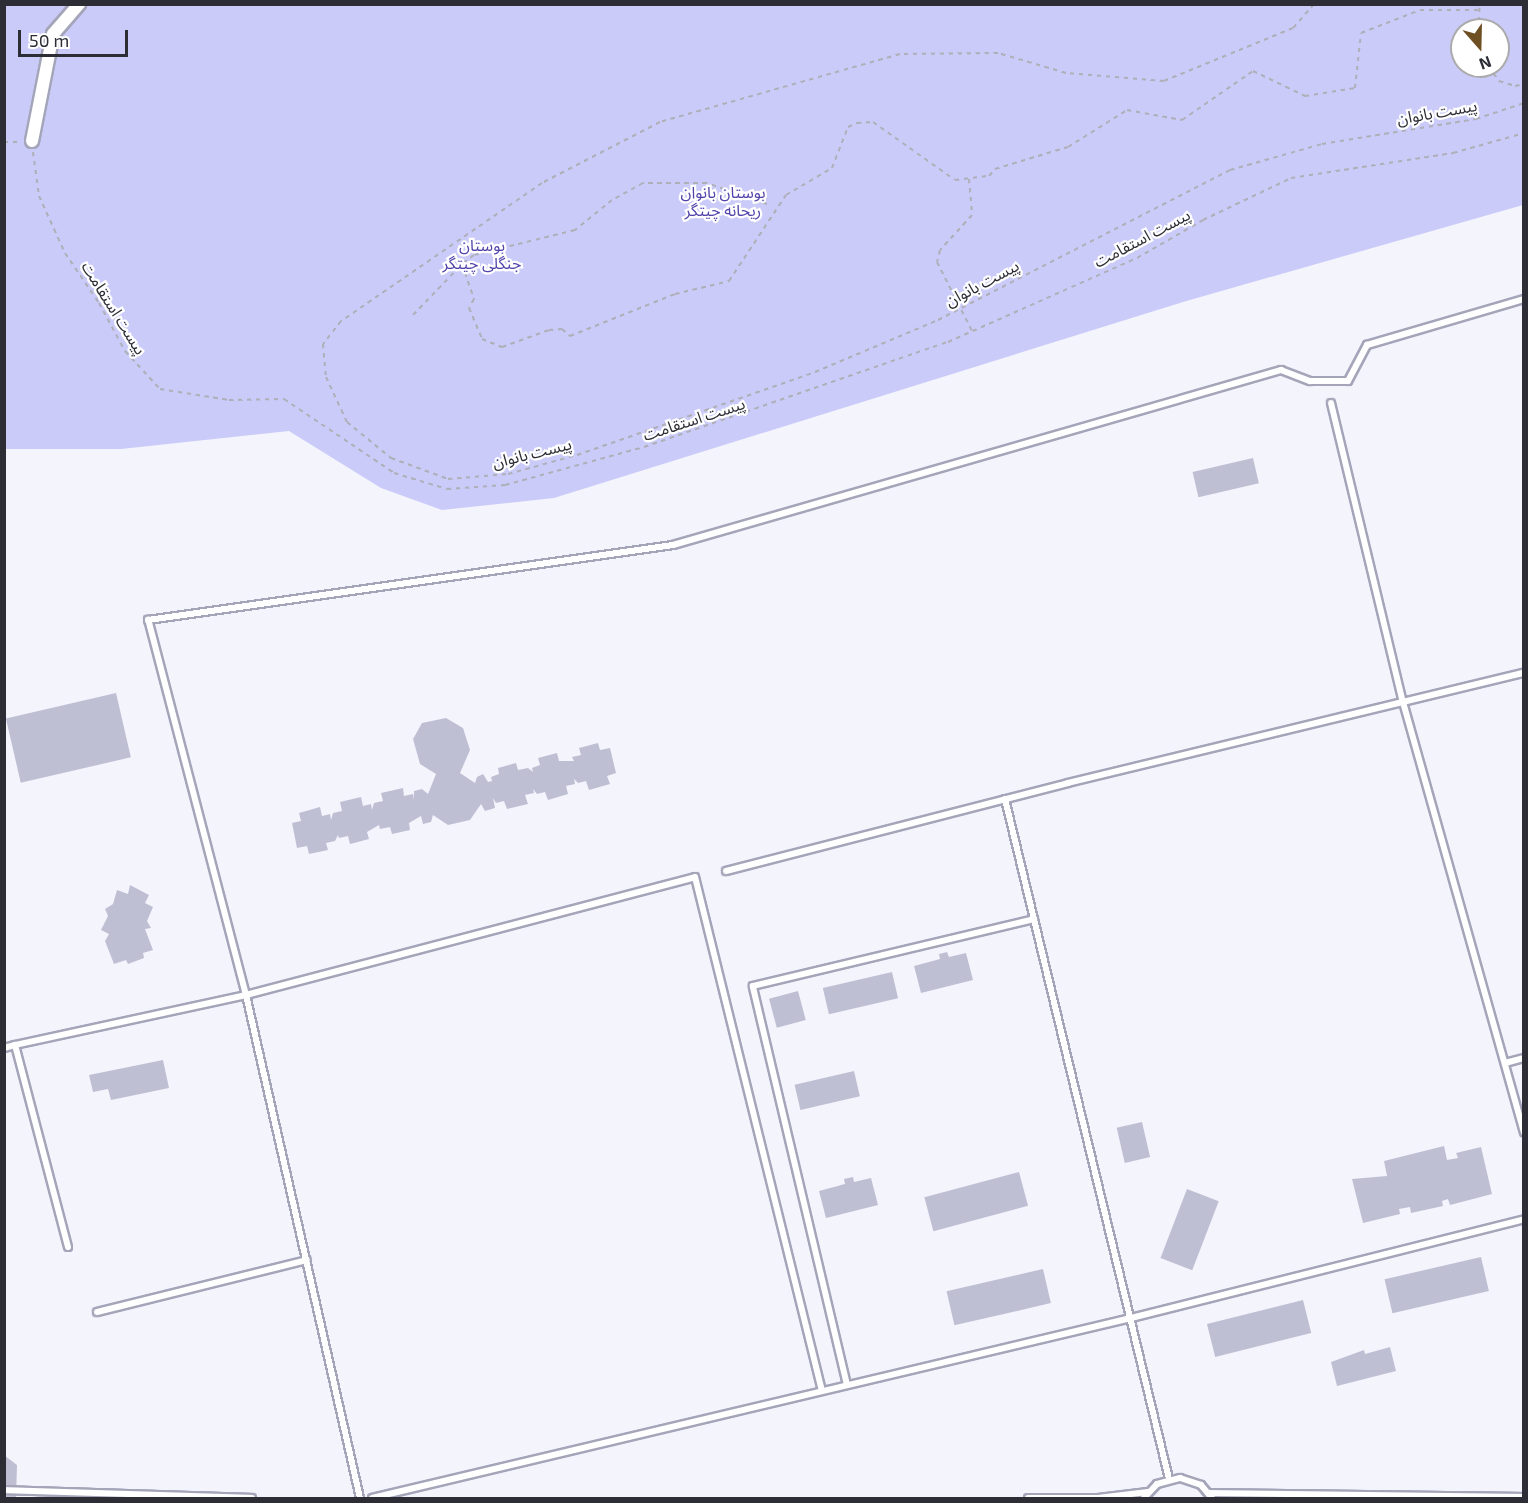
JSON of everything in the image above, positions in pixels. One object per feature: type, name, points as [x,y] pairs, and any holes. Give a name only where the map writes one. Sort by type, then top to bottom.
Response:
[{"type":"street","points":[[32,141],[53,34],[79,4]]},
{"type":"lane","points":[[360,1498],[246,995],[148,620],[673,545],[1281,370],[1310,381],[1348,381],[1367,345],[1524,299]]},
{"type":"lane","points":[[1331,403],[1403,702],[1524,1132]]},
{"type":"lane","points":[[726,871],[1005,799],[1524,673]]},
{"type":"lane","points":[[1005,799],[1169,1479]]},
{"type":"lane","points":[[4,1048],[246,995],[694,877],[822,1391]]},
{"type":"lane","points":[[848,1385],[753,986],[1034,919]]},
{"type":"lane","points":[[15,1045],[68,1247]]},
{"type":"lane","points":[[1505,1063],[1524,1058]]},
{"type":"lane","points":[[372,1498],[1131,1318],[1524,1219]]},
{"type":"lane","points":[[97,1312],[307,1260]]},
{"type":"lane","points":[[1028,1498],[1146,1495],[1169,1479],[1191,1481],[1210,1496],[1524,1497]]},
{"type":"lane","points":[[4,1490],[252,1498]]},
{"type":"path","name":"پیست بانوان","points":[[1314,4],[1293,28],[1164,81],[1066,73],[998,53],[900,54],[660,122],[542,183],[440,249],[341,321],[323,344],[321,361],[340,411],[354,431],[391,458],[448,479],[508,474],[577,455],[815,372],[959,308],[1230,170],[1322,144],[1476,118],[1524,103]]},
{"type":"path","points":[[1479,18],[1480,4]]},
{"type":"path","points":[[462,264],[474,299],[469,308],[482,339],[502,347],[549,330],[562,329],[570,336],[675,294],[729,281],[786,195],[832,168],[848,127],[857,123],[873,122],[955,180],[989,176],[995,169],[1068,147],[1127,110],[1182,120],[1254,71],[1305,96],[1355,88],[1361,33],[1420,10],[1480,10]]},
{"type":"path","points":[[1497,78],[1499,81],[1515,86],[1524,84]]},
{"type":"path","name":"پیست استقامت","points":[[32,141],[39,196],[65,253],[99,303],[124,351],[159,389],[229,400],[284,399],[394,473],[447,489],[504,485],[644,447],[809,393],[972,332],[1137,258],[1203,220],[1291,177],[1453,153],[1524,133]]},
{"type":"path","points":[[4,142],[32,141]]},
{"type":"path","points":[[969,178],[972,215],[940,250],[937,262],[972,332]]},
{"type":"path","points":[[413,315],[462,264],[474,255],[575,230],[612,200],[643,183],[707,183],[766,204]]},
{"type":"green space","name":"بوستان جنگلی چیتگر","points":[[4,5],[1523,5],[1523,205],[1183,302],[554,498],[442,510],[381,488],[289,431],[121,449],[5,449]]},
{"type":"building","points":[[1253,458],[1259,483],[1198,497],[1193,472]]},
{"type":"building","points":[[116,693],[131,757],[21,783],[6,718]]},
{"type":"building","points":[[446,718],[463,728],[470,750],[460,773],[475,783],[477,777],[483,774],[488,782],[492,781],[491,777],[499,774],[498,768],[516,763],[518,770],[528,768],[533,772],[532,768],[540,765],[538,758],[557,753],[559,761],[574,761],[572,757],[581,755],[579,748],[598,743],[600,750],[610,748],[616,773],[607,776],[610,784],[589,790],[586,781],[578,783],[574,779],[575,784],[566,786],[568,794],[548,800],[545,792],[537,794],[533,789],[534,793],[525,795],[528,804],[507,809],[504,801],[496,803],[493,798],[495,808],[485,811],[481,804],[470,820],[448,825],[433,815],[431,822],[423,824],[421,816],[409,823],[410,830],[392,834],[390,827],[380,829],[379,825],[367,832],[369,839],[350,844],[348,836],[339,838],[338,835],[335,841],[326,843],[328,850],[309,854],[307,846],[297,848],[292,823],[301,821],[299,813],[320,807],[322,816],[330,814],[331,820],[333,813],[342,811],[340,802],[361,797],[363,806],[371,804],[372,810],[374,803],[383,801],[381,793],[403,788],[404,796],[413,794],[414,800],[414,791],[422,789],[428,794],[436,774],[420,764],[413,739],[422,723]]},
{"type":"building","points":[[130,885],[149,895],[145,903],[153,907],[147,921],[151,928],[145,929],[153,950],[143,953],[144,958],[128,964],[126,960],[114,964],[105,941],[109,934],[101,930],[108,916],[105,909],[113,904],[117,890],[128,894]]},
{"type":"building","points":[[947,952],[949,957],[966,953],[973,980],[921,993],[914,966],[940,959],[939,954]]},
{"type":"building","points":[[892,972],[898,998],[829,1014],[823,988]]},
{"type":"building","points":[[798,991],[806,1020],[777,1028],[769,999]]},
{"type":"building","points":[[163,1060],[169,1088],[111,1100],[108,1089],[93,1092],[89,1075]]},
{"type":"building","points":[[854,1071],[860,1096],[800,1110],[795,1085]]},
{"type":"building","points":[[1142,1122],[1150,1157],[1125,1163],[1117,1128]]},
{"type":"building","points":[[1444,1146],[1447,1160],[1458,1158],[1456,1153],[1481,1147],[1492,1194],[1450,1205],[1448,1199],[1442,1201],[1443,1206],[1411,1213],[1410,1207],[1399,1209],[1400,1214],[1363,1223],[1352,1179],[1387,1176],[1384,1161]]},
{"type":"building","points":[[1019,1172],[1028,1206],[933,1231],[924,1197]]},
{"type":"building","points":[[853,1177],[854,1182],[871,1178],[878,1205],[826,1218],[819,1191],[845,1184],[844,1179]]},
{"type":"building","points":[[1187,1189],[1219,1201],[1192,1270],[1160,1258]]},
{"type":"building","points":[[1481,1257],[1489,1291],[1392,1313],[1385,1279]]},
{"type":"building","points":[[1043,1269],[1051,1303],[954,1325],[947,1291]]},
{"type":"building","points":[[1303,1300],[1311,1333],[1215,1357],[1207,1324]]},
{"type":"building","points":[[1390,1347],[1396,1371],[1337,1386],[1331,1362],[1364,1350],[1365,1354]]},
{"type":"building","points":[[4,1455],[17,1465],[16,1498],[4,1498]]},
{"type":"park label","name":"بوستان بانوان ریحانه چیتگر","points":[[723,201]]}]
